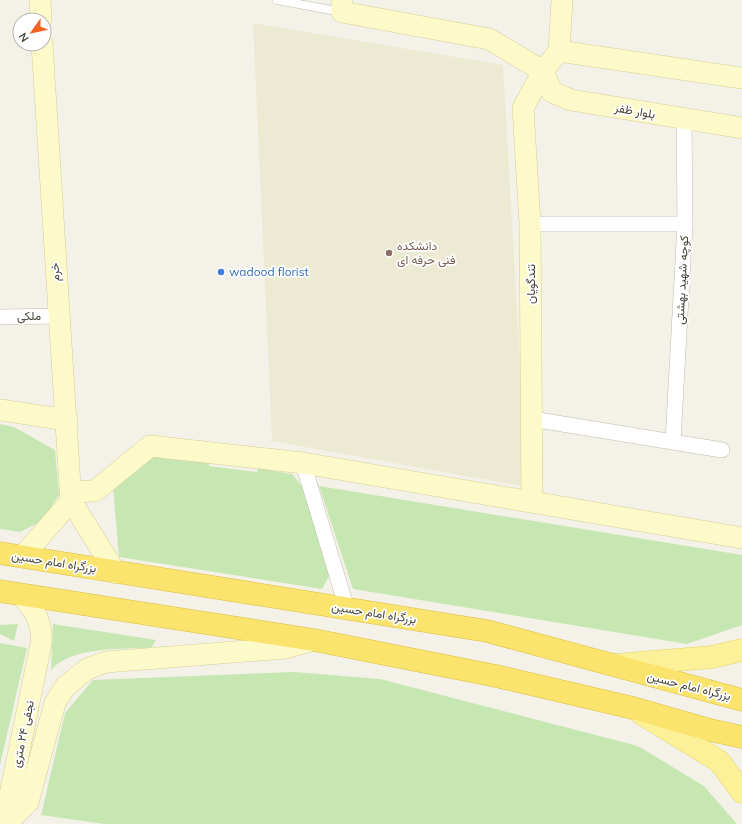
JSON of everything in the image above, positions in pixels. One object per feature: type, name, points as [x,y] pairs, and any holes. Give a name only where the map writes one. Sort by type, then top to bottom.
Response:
[{"type":"highway","name":"بزرگراه امام حسین","points":[[0,553],[116,573],[487,631],[610,666],[742,700]]},
{"type":"highway","points":[[10,593],[314,640],[496,676],[632,708],[710,730],[742,737]]},
{"type":"main road","points":[[610,666],[712,657],[742,650]]},
{"type":"main road","points":[[632,708],[720,762],[742,792]]},
{"type":"street","points":[[40,0],[41,12]]},
{"type":"street","points":[[342,6],[489,39],[543,71],[559,51],[562,0]]},
{"type":"street","points":[[559,51],[742,78]]},
{"type":"street","name":"خرم","points":[[42,52],[58,316],[67,420],[71,496]]},
{"type":"street","name":"بلوار ظفر","points":[[543,71],[552,92],[571,100],[742,128]]},
{"type":"street","name":"تندگویان","points":[[532,502],[530,224],[523,108],[543,71]]},
{"type":"street","name":"کوچه شهید بهشتی","points":[[673,441],[685,224],[684,119]]},
{"type":"street","points":[[530,224],[685,224]]},
{"type":"street","name":"ملکی","points":[[0,317],[58,316]]},
{"type":"street","points":[[0,410],[67,420]]},
{"type":"street","points":[[532,419],[722,450]]},
{"type":"street","points":[[22,557],[71,496],[95,491],[150,446],[303,463],[742,538]]},
{"type":"street","points":[[303,463],[347,609]]},
{"type":"street","points":[[71,496],[116,573]]},
{"type":"street","name":"نجفی ۲۴ متری","points":[[5,824],[41,644],[42,632],[38,618],[32,607],[10,593]]},
{"type":"street","points":[[5,824],[28,802],[56,703],[65,688],[87,669],[106,662],[286,648],[314,640]]},
{"type":"lane","points":[[277,0],[342,6]]},
{"type":"shaded area","name":"دانشکده فنی حرفه ای","points":[[253,23],[503,65],[527,487],[272,441]]},
{"type":"green space","points":[[0,424],[14,427],[55,450],[59,495],[42,521],[20,532],[0,529]]},
{"type":"green space","points":[[156,451],[210,460],[209,466],[257,472],[258,468],[292,474],[310,496],[333,569],[322,589],[119,557],[113,487]]},
{"type":"green space","points":[[319,486],[742,555],[742,625],[687,644],[353,589]]},
{"type":"green space","points":[[18,624],[14,641],[0,634],[0,625]]},
{"type":"green space","points":[[53,624],[156,640],[151,648],[98,650],[84,653],[60,662],[51,670]]},
{"type":"green space","points":[[0,643],[27,648],[0,765]]},
{"type":"green space","points":[[294,672],[380,679],[638,746],[704,786],[737,824],[104,824],[41,815],[65,713],[93,680]]},
{"type":"place","name":"دانشکده فنی حرفه ای","points":[[389,253]]},
{"type":"place","name":"wadood florist","points":[[221,272]]}]
